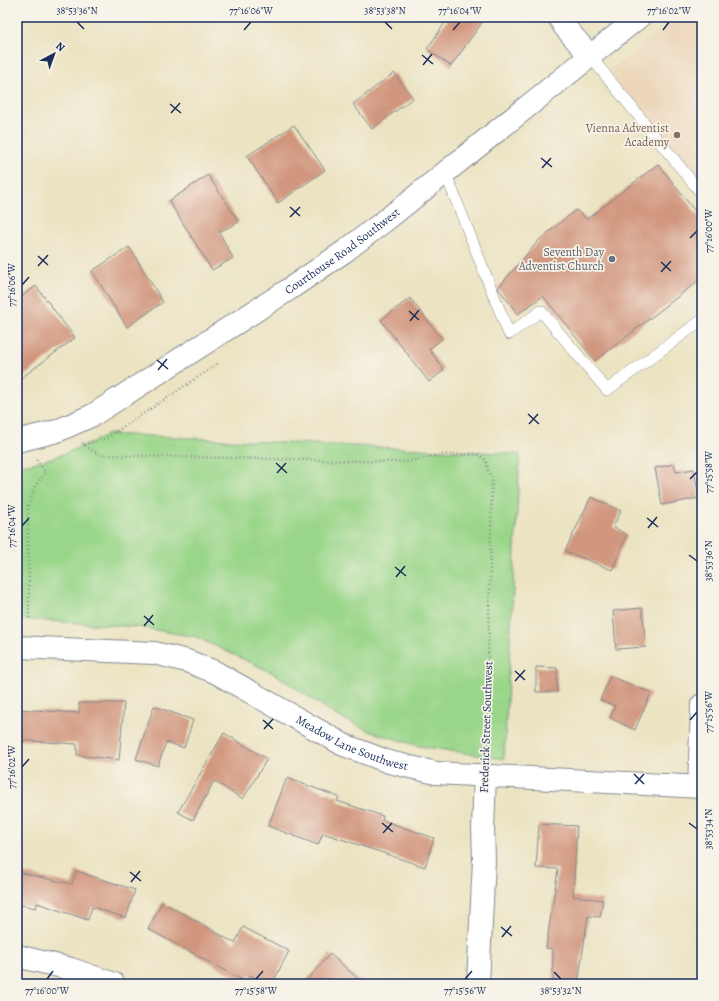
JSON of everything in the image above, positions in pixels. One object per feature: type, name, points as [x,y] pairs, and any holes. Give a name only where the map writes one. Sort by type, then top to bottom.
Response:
[{"type":"street","points":[[559,17],[564,26],[590,56]]},
{"type":"street","name":"Courthouse Road Southwest","points":[[17,441],[57,431],[94,415],[346,251],[639,17]]},
{"type":"street","name":"Meadow Lane Southwest","points":[[17,647],[154,653],[187,661],[215,672],[344,745],[389,762],[436,772],[485,776],[700,787]]},
{"type":"street","points":[[700,787],[702,705]]},
{"type":"street","name":"Frederick Street Southwest","points":[[478,984],[484,860],[483,828],[485,776]]},
{"type":"street","points":[[17,956],[72,969],[114,984]]},
{"type":"lane","points":[[590,56],[702,194]]},
{"type":"lane","points":[[445,172],[509,334],[541,311],[607,390],[702,320]]},
{"type":"path","name":"Frederick Street Southwest","points":[[69,426],[78,440],[90,450],[103,455],[406,462],[438,455],[477,454],[486,460],[488,472],[492,478],[485,776]]},
{"type":"path","points":[[29,618],[28,504],[34,487],[45,472],[36,459]]},
{"type":"shaded area","name":"Vienna Adventist Academy","points":[[679,17],[702,17],[702,194],[603,76]]},
{"type":"green space","points":[[109,434],[520,454],[504,759],[419,746],[372,732],[337,716],[275,674],[196,637],[138,627],[17,619],[17,465],[29,464],[53,458]]},
{"type":"building","points":[[449,17],[486,17],[451,66],[427,49]]},
{"type":"building","points":[[394,73],[413,98],[372,129],[353,104]]},
{"type":"building","points":[[294,125],[325,170],[278,203],[247,156]]},
{"type":"building","name":"Seventh Day Adventist Church","points":[[658,164],[702,220],[702,278],[595,361],[543,296],[518,314],[498,288],[539,240],[576,210],[587,219]]},
{"type":"building","points":[[208,175],[239,222],[219,232],[233,258],[212,270],[169,201]]},
{"type":"building","points":[[129,247],[163,302],[127,327],[92,271]]},
{"type":"building","points":[[36,286],[75,338],[17,381],[17,300]]},
{"type":"building","points":[[410,298],[442,339],[429,349],[444,370],[429,382],[381,320]]},
{"type":"building","points":[[674,464],[676,472],[694,469],[699,498],[662,505],[655,468]]},
{"type":"building","points":[[591,497],[621,511],[613,527],[627,535],[612,570],[565,551]]},
{"type":"building","points":[[642,608],[646,647],[616,649],[613,611]]},
{"type":"building","points":[[536,667],[557,668],[557,692],[536,692]]},
{"type":"building","points":[[610,676],[651,693],[635,730],[610,718],[615,706],[600,700]]},
{"type":"building","points":[[79,703],[124,703],[119,760],[77,755],[77,744],[17,740],[17,709],[79,713]]},
{"type":"building","points":[[154,706],[193,720],[184,748],[166,742],[158,766],[136,759]]},
{"type":"building","points":[[224,733],[267,759],[243,799],[214,781],[193,820],[178,812]]},
{"type":"building","points":[[287,778],[339,797],[337,801],[383,816],[382,820],[434,838],[425,867],[323,833],[318,845],[268,826]]},
{"type":"building","points":[[539,824],[577,826],[573,896],[603,900],[600,917],[588,916],[578,984],[553,984],[553,949],[546,948],[558,869],[536,868]]},
{"type":"building","points":[[76,871],[135,890],[126,918],[92,907],[88,920],[37,903],[36,908],[17,904],[17,872],[72,884]]},
{"type":"building","points":[[162,902],[235,943],[243,927],[289,951],[272,984],[268,984],[250,975],[246,982],[148,929]]},
{"type":"building","points":[[330,954],[364,984],[303,984]]},
{"type":"place","name":"Vienna Adventist Academy","points":[[677,135]]},
{"type":"place","name":"Seventh Day Adventist Church","points":[[612,259]]}]
